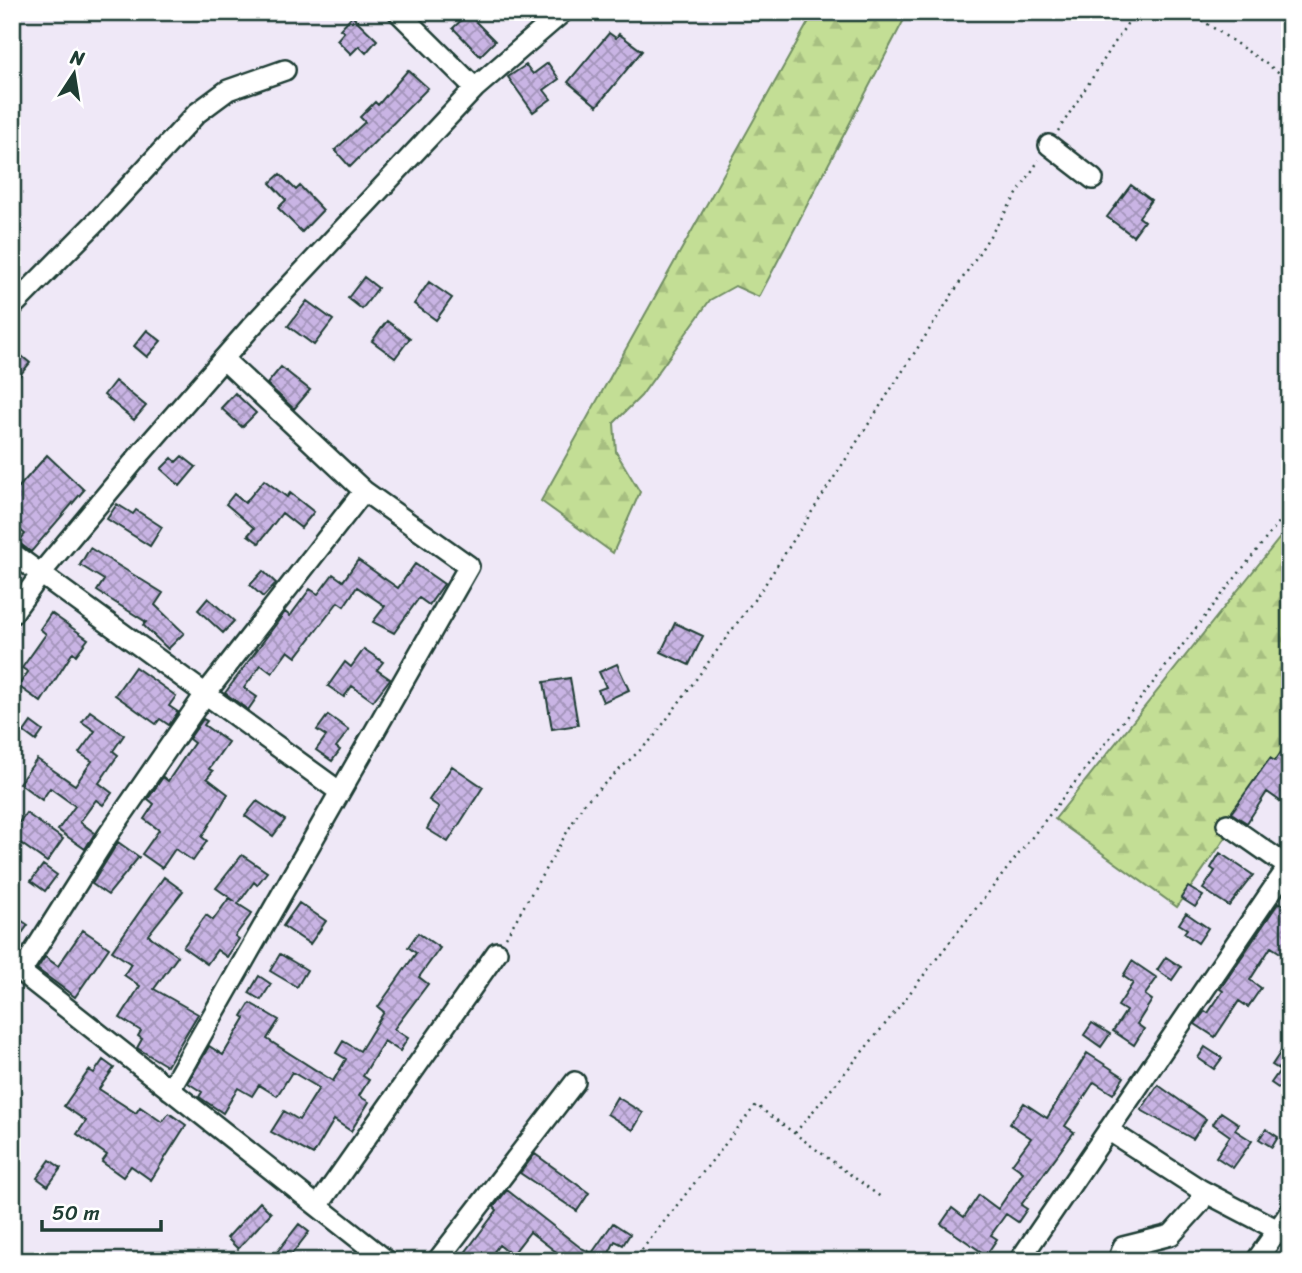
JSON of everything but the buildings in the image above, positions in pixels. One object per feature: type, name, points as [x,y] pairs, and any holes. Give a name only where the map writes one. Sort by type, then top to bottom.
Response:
[{"type":"street","points":[[398,12],[475,88]]},
{"type":"street","points":[[12,614],[41,574],[223,359],[475,88],[563,12]]},
{"type":"street","points":[[12,307],[100,218],[197,113],[229,90],[285,70]]},
{"type":"street","points":[[1049,145],[1093,179]]},
{"type":"street","points":[[170,1090],[469,566],[364,491],[223,359]]},
{"type":"street","points":[[364,491],[206,693],[16,969],[387,1261]]},
{"type":"street","points":[[12,553],[340,792]]},
{"type":"street","points":[[1019,1261],[1289,866],[1227,824]]},
{"type":"street","points":[[318,1206],[497,951]]},
{"type":"street","points":[[437,1261],[575,1082]]},
{"type":"street","points":[[1108,1130],[1201,1190],[1284,1234]]},
{"type":"street","points":[[1118,1261],[1124,1247],[1171,1235],[1200,1203],[1201,1190]]},
{"type":"street","points":[[1256,1261],[1284,1234],[1290,1212]]},
{"type":"path","points":[[497,951],[584,803],[653,738],[762,589],[1134,13],[1138,12]]},
{"type":"path","points":[[1190,12],[1290,80]]},
{"type":"path","points":[[795,1133],[887,1022],[1290,508]]},
{"type":"path","points":[[633,1261],[756,1105],[882,1198]]},
{"type":"green space","points":[[814,12],[908,12],[759,297],[735,286],[710,300],[641,396],[614,423],[616,452],[640,492],[613,553],[541,501]]},
{"type":"green space","points":[[1290,525],[1290,746],[1177,907],[1055,819]]}]
